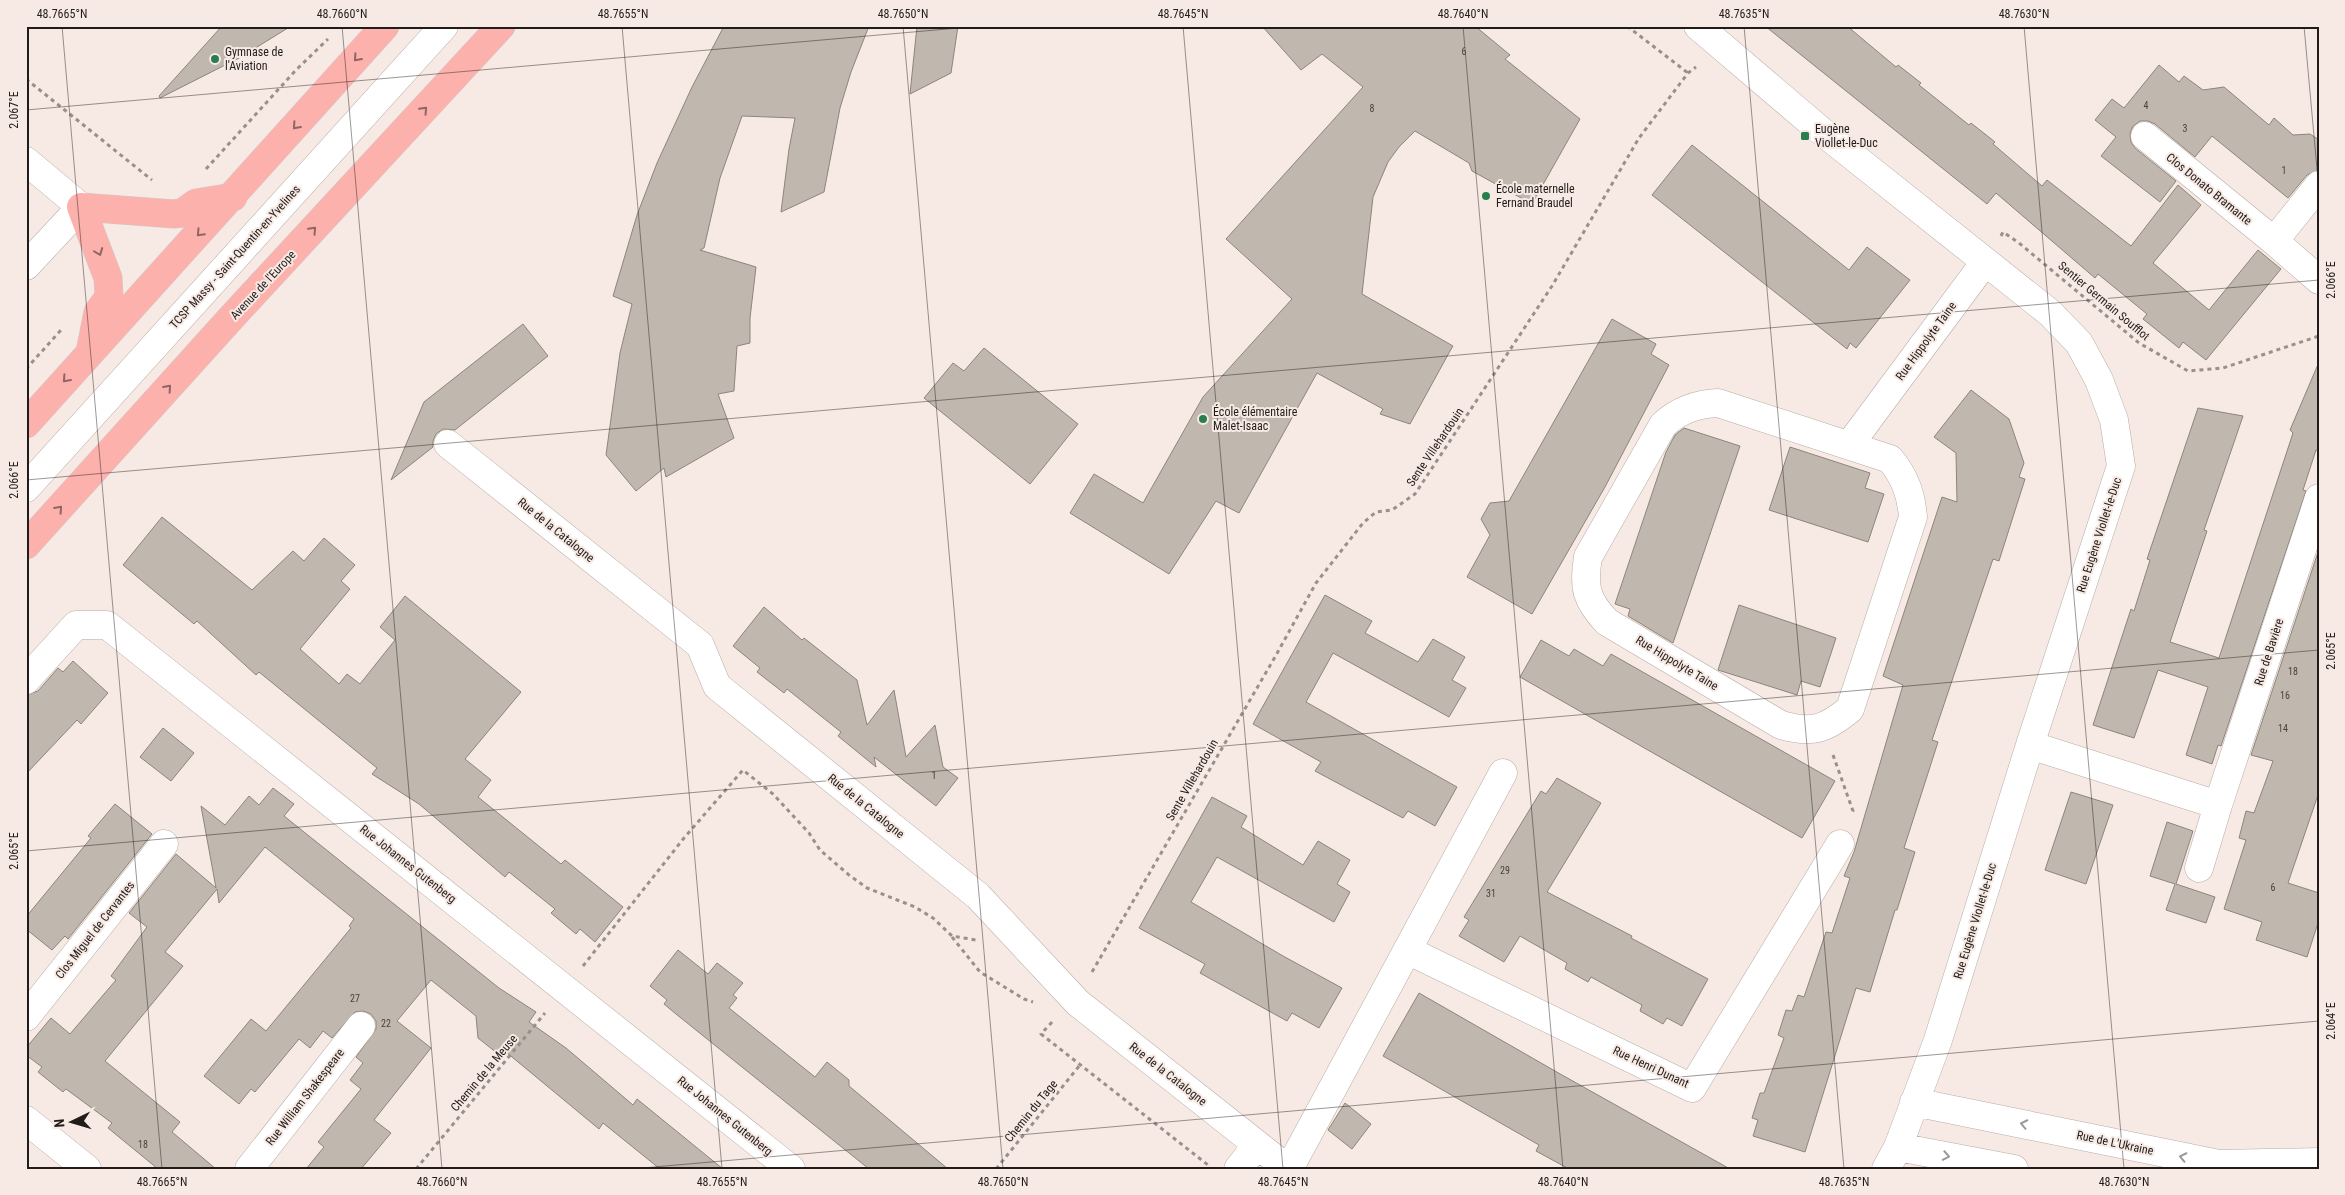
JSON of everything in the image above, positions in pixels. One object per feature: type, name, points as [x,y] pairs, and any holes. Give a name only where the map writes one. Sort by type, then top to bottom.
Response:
[{"type":"main road","points":[[26,424],[233,197],[385,26]]},
{"type":"main road","name":"Avenue de l'Europe","points":[[26,545],[501,26]]},
{"type":"main road","points":[[90,353],[98,312],[104,306],[110,289],[108,278],[81,207],[174,214],[182,213],[196,203],[233,197]]},
{"type":"street","name":"TCSP Massy - Saint-Quentin-en-Yvelines","points":[[26,488],[444,26]]},
{"type":"street","name":"Rue Eugène Viollet-le-Duc","points":[[1698,26],[1820,130],[2050,313],[2079,343],[2099,380],[2114,420],[2121,466],[2030,745],[1938,1040],[1892,1158]]},
{"type":"street","name":"Clos Donato Bramante","points":[[2145,136],[2274,241]]},
{"type":"street","points":[[26,161],[81,207],[26,266]]},
{"type":"street","points":[[2319,185],[2274,241],[2319,280]]},
{"type":"street","name":"Rue Hippolyte Taine","points":[[1850,444],[1985,262]]},
{"type":"street","name":"Rue Hippolyte Taine","points":[[1718,403],[1850,444],[1890,459],[1901,472],[1908,487],[1913,517],[1850,708],[1834,723],[1815,730],[1798,730],[1781,725],[1608,622],[1594,609],[1587,594],[1585,576],[1588,556],[1662,425],[1674,414],[1703,404],[1718,403]]},
{"type":"street","name":"Rue de la Catalogne","points":[[448,444],[700,645],[717,686],[978,896],[1018,938],[1067,1004],[1289,1169]]},
{"type":"street","name":"Rue de Bavière","points":[[2199,868],[2319,498]]},
{"type":"street","name":"Rue Johannes Gutenberg","points":[[26,680],[76,625],[107,625],[791,1169]]},
{"type":"street","points":[[2030,745],[2218,805]]},
{"type":"street","points":[[1289,1169],[1503,773]]},
{"type":"street","name":"Clos Miguel de Cervantes","points":[[26,1017],[164,844]]},
{"type":"street","name":"Rue Henri Dunant","points":[[1407,950],[1692,1088],[1840,844]]},
{"type":"street","name":"Rue William Shakespeare","points":[[249,1169],[361,1026]]},
{"type":"street","name":"Rue de L'Ukraine","points":[[1914,1102],[2219,1164],[2319,1162]]},
{"type":"street","points":[[26,1120],[87,1169]]},
{"type":"street","points":[[1238,1169],[1257,1145]]},
{"type":"street","points":[[1892,1158],[2014,1169]]},
{"type":"path","name":"Sente Villehardouin","points":[[1080,1065],[1041,1034],[1094,969],[1316,583],[1363,523],[1376,512],[1392,510],[1415,494],[1552,286],[1639,138],[1688,73],[1627,26]]},
{"type":"path","points":[[203,173],[296,70],[330,37]]},
{"type":"path","points":[[26,79],[155,182]]},
{"type":"path","name":"Sentier Germain Soufflot","points":[[1985,262],[2003,232],[2052,270],[2139,343],[2188,371],[2223,368],[2319,336]]},
{"type":"path","points":[[26,368],[64,327]]},
{"type":"path","points":[[1823,726],[1853,811],[1840,844]]},
{"type":"path","name":"Chemin de la Meuse","points":[[416,1169],[565,988],[684,838],[743,770],[773,794],[808,833],[820,850],[849,875],[867,888],[915,907],[933,918],[952,936]]},
{"type":"path","points":[[952,936],[968,940],[1018,938]]},
{"type":"path","points":[[952,936],[980,972],[1024,1000],[1067,1004]]},
{"type":"path","points":[[1080,1065],[1213,1169]]},
{"type":"path","name":"Chemin du Tage","points":[[996,1169],[1080,1065]]},
{"type":"building","name":"Gymnase de l'Aviation","points":[[222,26],[291,26],[241,57],[160,98],[159,96]]},
{"type":"building","points":[[724,26],[869,26],[851,72],[840,108],[824,192],[781,212],[795,118],[742,116],[720,178],[704,248],[700,250],[756,267],[750,318],[750,343],[737,346],[734,391],[718,394],[734,438],[666,477],[664,468],[636,491],[606,455],[620,353],[632,304],[613,296],[637,215],[657,163],[692,87]]},
{"type":"building","points":[[917,26],[958,26],[951,73],[910,94]]},
{"type":"building","points":[[1262,26],[1475,26],[1510,55],[1505,59],[1580,119],[1532,204],[1472,171],[1469,163],[1415,131],[1399,147],[1388,162],[1373,197],[1362,294],[1453,346],[1410,424],[1380,414],[1383,409],[1317,373],[1239,513],[1216,501],[1169,574],[1070,513],[1094,474],[1143,503],[1203,397],[1292,299],[1226,239],[1363,87],[1322,54],[1301,70]]},
{"type":"building","points":[[1765,26],[1847,26],[1896,67],[1898,65],[1921,83],[1919,85],[1969,125],[1971,123],[1995,142],[1993,144],[2042,186],[2047,180],[2131,246],[2178,185],[2201,205],[2153,263],[2209,310],[2258,250],[2281,269],[2206,360],[2183,342],[2179,348],[2143,319],[2147,314],[2098,274],[2095,278],[1996,193],[1987,204]]},
{"type":"building","points":[[2159,65],[2179,82],[2184,76],[2203,90],[2224,87],[2269,125],[2274,118],[2293,135],[2310,134],[2319,140],[2319,170],[2307,175],[2288,198],[2212,136],[2195,157],[2155,124],[2148,121],[2140,121],[2133,126],[2130,133],[2131,142],[2135,148],[2176,181],[2160,202],[2101,156],[2116,137],[2095,120],[2112,99],[2124,108]]},
{"type":"building","points":[[1692,145],[1849,270],[1867,247],[1910,280],[1856,348],[1850,343],[1847,349],[1652,195]]},
{"type":"building","points":[[1612,319],[1656,344],[1651,354],[1669,365],[1605,487],[1532,614],[1467,577],[1490,535],[1481,519],[1490,503],[1509,501]]},
{"type":"building","points":[[523,324],[548,356],[455,430],[443,429],[436,434],[433,447],[391,480],[424,402]]},
{"type":"building","points":[[984,348],[1078,424],[1030,484],[924,398],[953,363],[964,371]]},
{"type":"building","points":[[2319,362],[2319,452],[2316,450],[2303,490],[2306,491],[2221,746],[2218,745],[2212,764],[2186,755],[2208,687],[2158,670],[2134,738],[2093,725],[2131,609],[2134,611],[2150,560],[2147,559],[2198,408],[2243,416],[2204,530],[2207,531],[2170,642],[2219,658],[2293,433],[2290,430]]},
{"type":"building","points":[[1971,390],[2009,419],[2024,463],[2019,477],[2025,479],[1999,561],[1993,559],[1932,740],[1938,742],[1904,848],[1915,852],[1897,910],[1895,910],[1870,992],[1856,988],[1805,1152],[1753,1136],[1758,1120],[1752,1118],[1760,1093],[1764,1093],[1784,1038],[1778,1035],[1786,1010],[1792,1011],[1798,995],[1804,997],[1826,932],[1832,933],[1850,878],[1844,876],[1854,852],[1903,685],[1883,676],[1942,497],[1957,502],[1956,453],[1934,437]]},
{"type":"building","points":[[1684,428],[1740,446],[1673,643],[1628,616],[1630,609],[1615,604],[1666,452],[1675,435]]},
{"type":"building","points":[[1790,447],[1870,473],[1865,488],[1884,494],[1868,542],[1769,510]]},
{"type":"building","points":[[162,517],[252,590],[293,551],[304,561],[324,538],[355,565],[341,581],[350,589],[300,649],[339,684],[347,674],[360,684],[395,640],[380,627],[405,596],[521,692],[465,759],[491,780],[478,797],[561,864],[565,860],[623,907],[595,942],[580,929],[576,934],[551,913],[555,909],[509,872],[505,877],[419,804],[372,774],[377,768],[259,672],[256,675],[197,621],[194,624],[123,565]]},
{"type":"building","points":[[2319,549],[2319,792],[2288,883],[2319,893],[2319,920],[2307,957],[2256,940],[2262,922],[2224,909],[2246,840],[2239,838],[2246,811],[2254,813],[2273,761],[2251,755]]},
{"type":"building","points":[[1325,595],[1372,621],[1365,633],[1418,662],[1433,639],[1465,657],[1452,680],[1466,688],[1449,717],[1333,653],[1306,702],[1457,787],[1435,826],[1408,811],[1403,818],[1315,771],[1321,762],[1253,724]]},
{"type":"building","points":[[1739,605],[1836,638],[1820,687],[1801,681],[1797,695],[1718,670]]},
{"type":"building","points":[[764,607],[802,640],[804,638],[857,680],[867,725],[894,690],[906,757],[935,725],[943,767],[958,778],[936,806],[874,757],[876,767],[838,736],[841,732],[787,689],[784,693],[757,672],[760,668],[733,646]]},
{"type":"building","points":[[1541,640],[1569,656],[1574,649],[1603,666],[1611,654],[1835,781],[1802,838],[1520,677]]},
{"type":"building","points":[[73,661],[108,693],[81,724],[77,720],[26,774],[26,695],[38,691],[58,668],[63,672]]},
{"type":"building","points":[[163,728],[194,753],[171,781],[140,757]]},
{"type":"building","points":[[1557,778],[1601,803],[1547,892],[1632,936],[1631,938],[1708,979],[1682,1026],[1667,1018],[1663,1024],[1640,1011],[1642,1005],[1591,977],[1588,982],[1565,969],[1567,963],[1520,936],[1504,962],[1459,936],[1469,920],[1464,917],[1541,791],[1546,794]]},
{"type":"building","points":[[273,788],[294,804],[284,816],[499,988],[536,1012],[529,1022],[566,1048],[633,1105],[637,1099],[723,1169],[660,1169],[603,1123],[599,1129],[506,1052],[502,1057],[478,1038],[476,1016],[431,980],[397,1021],[431,1048],[374,1120],[391,1133],[361,1169],[306,1169],[324,1147],[318,1142],[361,1089],[350,1080],[363,1063],[356,1057],[376,1029],[376,1021],[371,1014],[363,1011],[355,1012],[332,1038],[323,1031],[310,1048],[299,1039],[255,1092],[251,1089],[239,1104],[204,1076],[251,1019],[266,1031],[351,928],[349,926],[354,919],[265,847],[219,903],[217,889],[165,952],[183,966],[105,1061],[180,1122],[172,1132],[216,1169],[158,1169],[108,1128],[112,1123],[66,1089],[63,1092],[38,1072],[42,1067],[26,1055],[26,1048],[51,1018],[70,1034],[116,980],[111,976],[147,927],[129,913],[176,854],[216,888],[201,806],[225,825],[249,796],[259,805]]},
{"type":"building","points":[[2071,792],[2113,805],[2086,884],[2045,870]]},
{"type":"building","points":[[1212,797],[1247,816],[1241,827],[1303,865],[1318,841],[1350,860],[1337,884],[1350,892],[1334,922],[1217,857],[1191,902],[1342,988],[1319,1028],[1292,1013],[1287,1021],[1200,973],[1205,964],[1139,928]]},
{"type":"building","points":[[115,804],[152,834],[68,939],[65,936],[52,950],[26,929],[26,917],[91,838],[88,836]]},
{"type":"building","points":[[2167,822],[2193,831],[2176,884],[2215,897],[2206,923],[2166,910],[2175,884],[2150,876]]},
{"type":"building","points":[[678,950],[708,974],[717,963],[743,983],[733,995],[737,998],[729,1008],[815,1077],[827,1062],[849,1080],[849,1086],[948,1169],[869,1169],[676,1014],[664,1004],[667,1000],[650,986]]},
{"type":"building","points":[[1419,993],[1730,1169],[1569,1169],[1536,1151],[1539,1145],[1383,1056]]},
{"type":"building","points":[[1345,1103],[1371,1124],[1352,1149],[1328,1130]]},
{"type":"place","name":"Gymnase de l'Aviation","points":[[215,59]]},
{"type":"place","name":"Eugène Viollet-le-Duc","points":[[1805,136]]},
{"type":"place","name":"École maternelle Fernand Braudel","points":[[1486,196]]},
{"type":"place","name":"École élémentaire Malet-Isaac","points":[[1203,419]]}]
